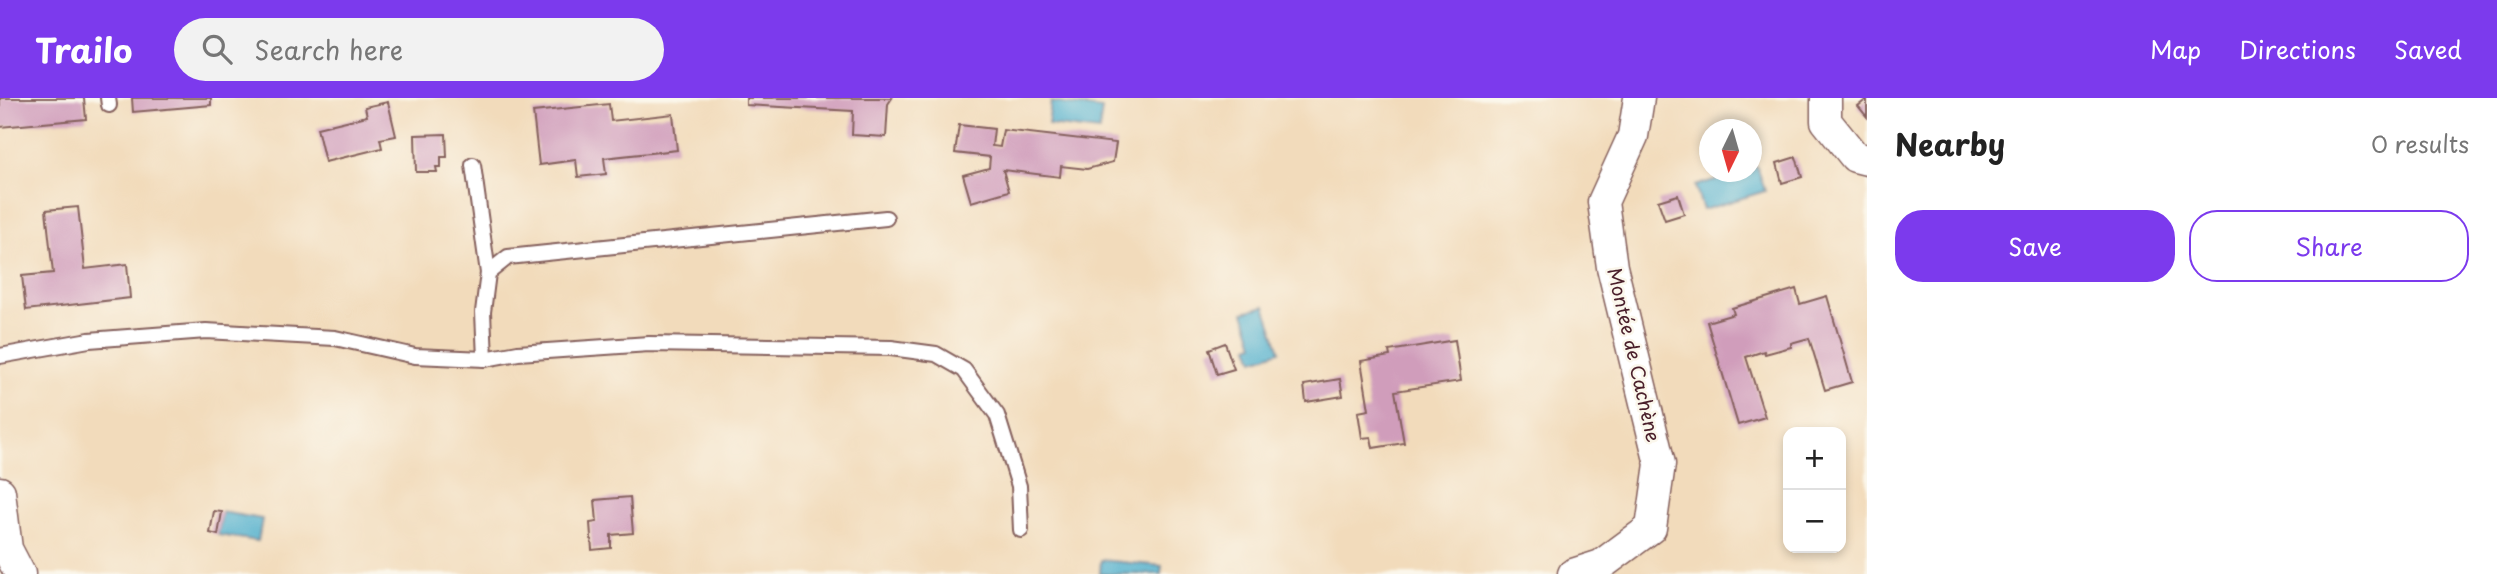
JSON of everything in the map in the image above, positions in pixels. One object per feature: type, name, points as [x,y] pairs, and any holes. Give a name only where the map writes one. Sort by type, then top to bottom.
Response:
[{"type":"street","name":"Montée de Cachène","points":[[1573,574],[1601,565],[1651,528],[1660,464],[1612,267],[1603,202],[1633,136],[1639,98]]},
{"type":"street","points":[[1826,98],[1826,121],[1855,157],[1867,160]]},
{"type":"street","points":[[1,509],[7,549],[20,574]]},
{"type":"lane","points":[[473,165],[488,272],[483,312],[485,359]]},
{"type":"lane","points":[[488,272],[508,257],[886,218]]},
{"type":"lane","points":[[0,356],[89,340],[206,331],[335,338],[415,356],[485,359],[518,353],[649,344],[891,348],[936,354],[964,370],[997,415],[1019,486],[1021,530]]},
{"type":"water","points":[[1051,102],[1102,109],[1099,131],[1048,125]]},
{"type":"water","points":[[1708,182],[1762,182],[1765,191],[1703,210],[1695,186]]},
{"type":"water","points":[[1265,306],[1280,351],[1254,360],[1249,346],[1254,344],[1244,312]]},
{"type":"water","points":[[222,512],[262,519],[258,541],[218,535]]},
{"type":"water","points":[[1101,560],[1162,566],[1161,574],[1100,574]]},
{"type":"building","points":[[0,98],[84,98],[86,119],[0,127]]},
{"type":"building","points":[[132,98],[211,98],[211,105],[133,112]]},
{"type":"building","points":[[746,98],[892,98],[888,104],[886,137],[852,135],[853,111],[746,105]]},
{"type":"building","points":[[1867,99],[1867,117],[1858,106]]},
{"type":"building","points":[[388,102],[396,136],[380,139],[382,148],[325,162],[317,128],[367,116],[365,107]]},
{"type":"building","points":[[609,104],[611,121],[673,114],[677,150],[604,158],[606,174],[578,177],[576,160],[539,165],[533,112]]},
{"type":"building","points":[[959,125],[994,129],[992,146],[1000,147],[1003,130],[1116,143],[1113,162],[1087,169],[1061,166],[1060,177],[1003,170],[1009,191],[971,202],[963,175],[989,168],[990,157],[955,153]]},
{"type":"building","points":[[446,134],[447,157],[441,157],[441,167],[436,167],[437,172],[416,172],[415,135]]},
{"type":"building","points":[[1796,157],[1802,177],[1782,183],[1777,163]]},
{"type":"building","points":[[1678,195],[1684,214],[1665,220],[1658,201]]},
{"type":"building","points":[[78,207],[85,269],[127,264],[130,298],[26,310],[22,276],[53,273],[46,210]]},
{"type":"building","points":[[1796,289],[1800,304],[1827,296],[1852,382],[1825,390],[1809,338],[1791,343],[1791,347],[1746,357],[1765,417],[1738,425],[1707,322],[1734,314],[1732,308]]},
{"type":"building","points":[[1455,340],[1461,381],[1395,391],[1404,443],[1373,448],[1371,437],[1362,438],[1358,412],[1369,410],[1361,361],[1390,356],[1389,351]]},
{"type":"building","points":[[1225,343],[1234,369],[1217,374],[1209,349]]},
{"type":"building","points":[[1340,379],[1343,396],[1306,402],[1304,385]]},
{"type":"building","points":[[630,497],[633,533],[611,535],[611,548],[592,550],[590,523],[597,522],[595,500]]},
{"type":"building","points":[[214,511],[222,512],[218,535],[210,533]]}]
